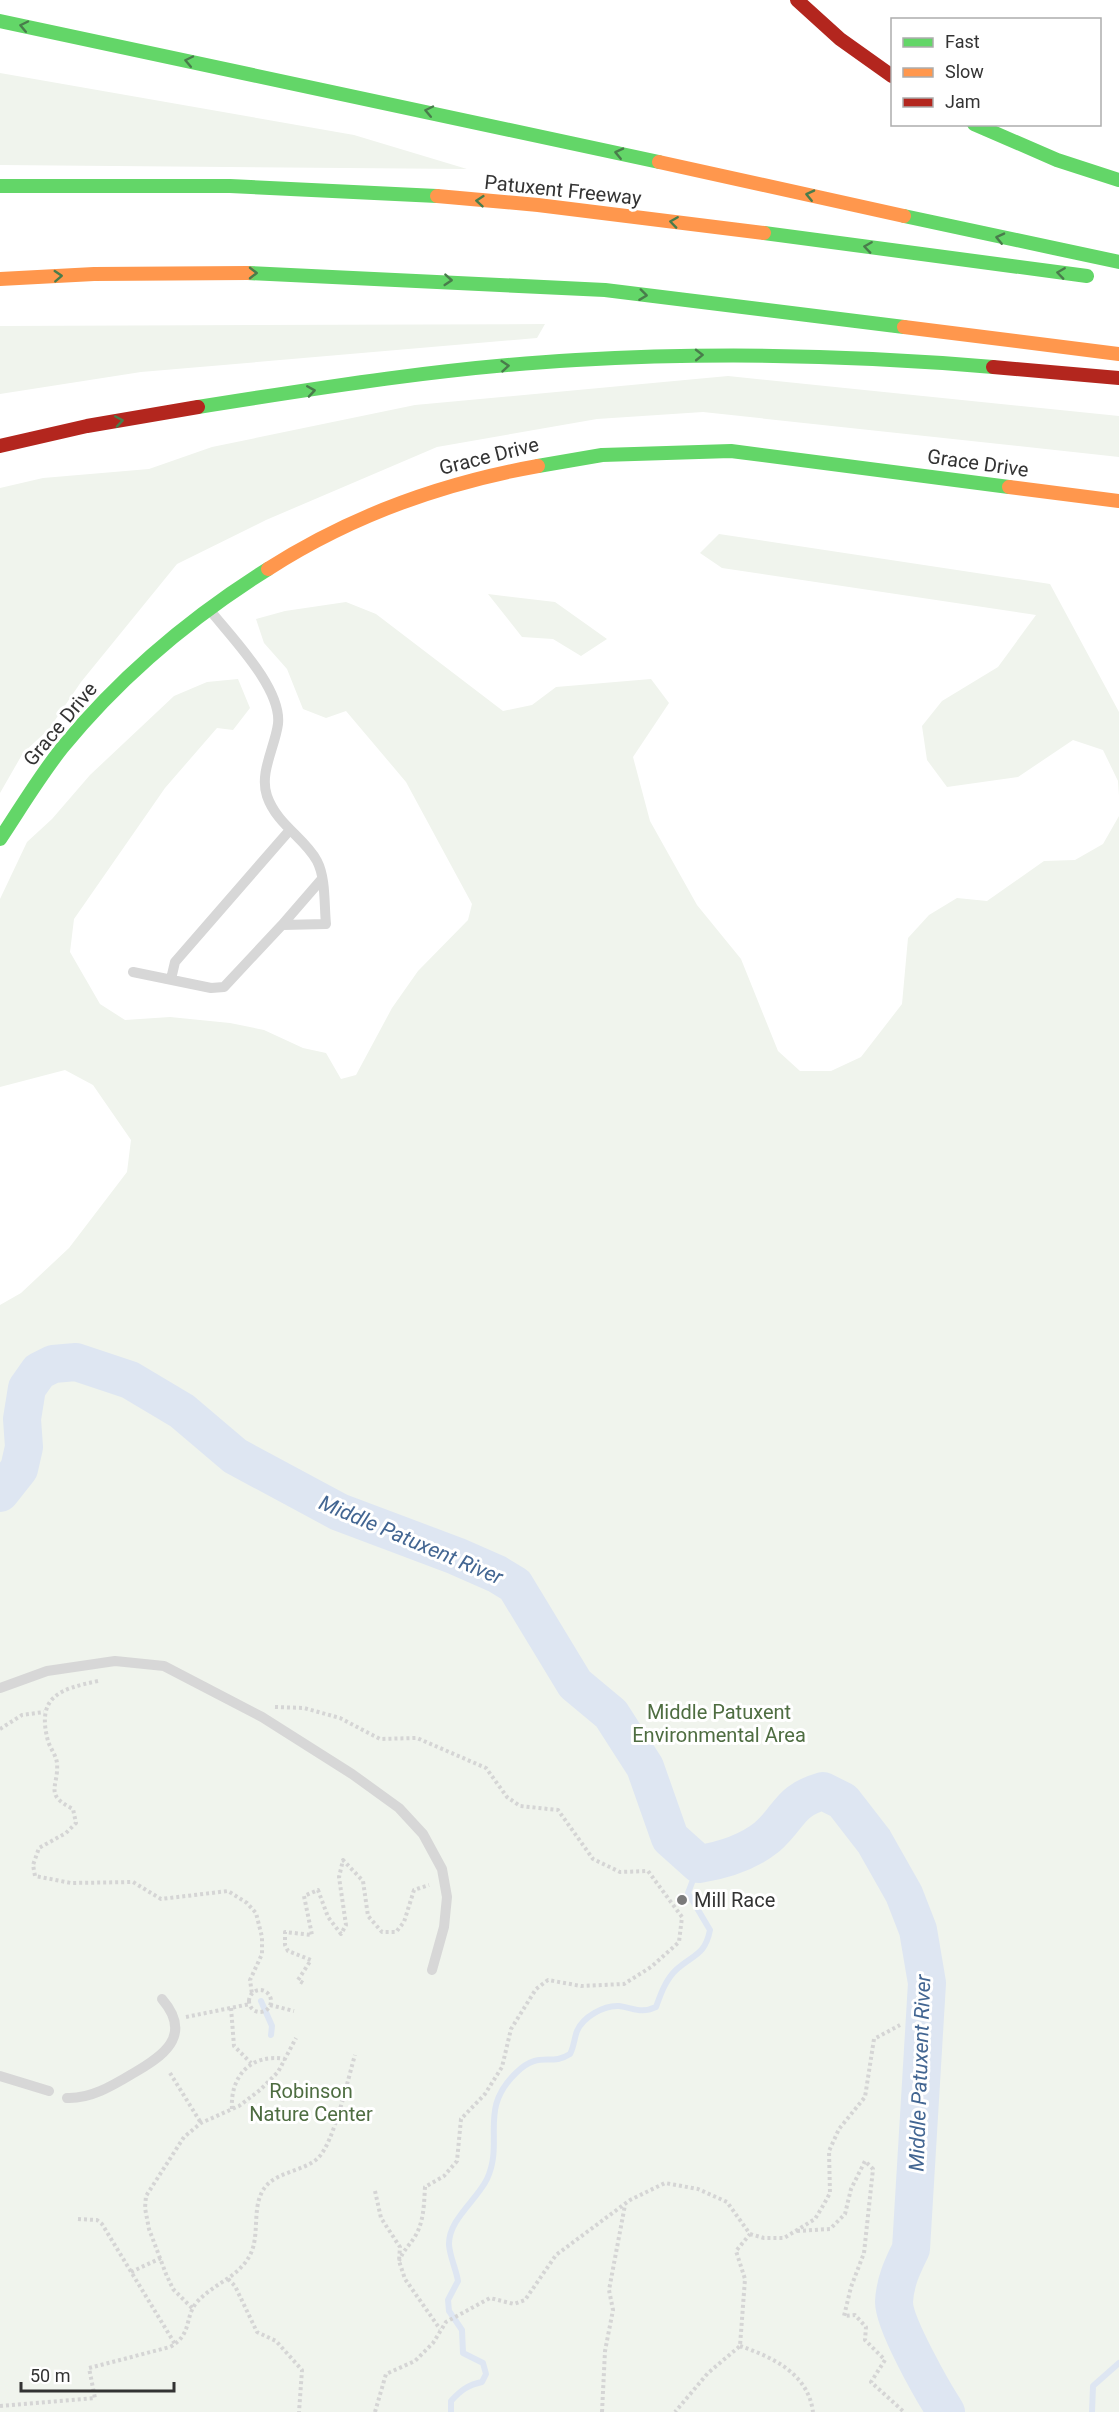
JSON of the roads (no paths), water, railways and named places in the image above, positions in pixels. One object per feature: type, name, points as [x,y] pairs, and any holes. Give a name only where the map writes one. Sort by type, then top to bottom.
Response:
[{"type":"main road","points":[[796,0],[840,39],[891,75]]},
{"type":"main road","points":[[0,21],[469,119],[1028,244],[1119,262]]},
{"type":"main road","points":[[979,126],[1057,160],[1119,180]]},
{"type":"main road","name":"Patuxent Freeway","points":[[0,186],[90,183],[271,187],[448,198],[612,213],[1096,278]]},
{"type":"main road","points":[[0,279],[94,274],[268,273],[605,290],[1119,354]]},
{"type":"main road","points":[[0,434],[95,424],[371,381],[497,366],[697,354],[919,359],[1119,378]]},
{"type":"main road","points":[[0,446],[95,424]]},
{"type":"main road","name":"Grace Drive","points":[[0,838],[58,753],[102,703],[159,646],[207,606],[297,550],[406,499],[497,472],[598,454],[713,450],[781,456],[1119,501]]},
{"type":"lane","points":[[207,606],[266,683],[274,697],[278,722],[265,783],[270,803],[289,831],[315,857],[321,880],[326,924],[282,925]]},
{"type":"lane","points":[[171,979],[175,962],[289,831]]},
{"type":"lane","points":[[133,972],[211,988],[224,987],[321,880]]},
{"type":"lane","points":[[0,1688],[46,1671],[122,1661],[164,1666],[251,1711],[352,1774],[399,1808],[423,1834],[442,1869],[447,1896],[444,1927],[432,1970]]},
{"type":"lane","points":[[67,2098],[82,2098],[119,2082],[160,2058],[169,2048],[173,2036],[174,2020],[162,1999]]},
{"type":"lane","points":[[0,2076],[49,2091]]},
{"type":"waterway","name":"Middle Patuxent River","points":[[0,1493],[19,1469],[24,1447],[22,1419],[27,1388],[39,1371],[53,1364],[76,1362],[130,1380],[182,1411],[235,1456],[339,1512],[456,1556],[497,1574],[515,1585],[575,1684],[611,1714],[645,1767],[670,1838],[699,1864],[735,1855],[759,1843],[775,1829],[796,1804],[812,1795],[823,1791],[843,1801],[874,1841],[904,1894],[918,1930],[927,1983],[911,2249],[900,2275],[894,2302],[900,2326],[907,2341],[946,2412]]},
{"type":"waterway","points":[[451,2412],[451,2401],[465,2388],[482,2382],[486,2374],[483,2363],[463,2353],[462,2330],[449,2311],[448,2300],[458,2281],[449,2245],[453,2227],[482,2187],[492,2165],[495,2112],[498,2099],[505,2086],[525,2065],[539,2060],[563,2058],[570,2054],[580,2026],[595,2013],[613,2006],[642,2010],[656,2007],[670,1977],[702,1949],[708,1938],[710,1930],[688,1893],[699,1864]]},
{"type":"waterway","points":[[261,2001],[272,2026],[271,2035]]},
{"type":"waterway","points":[[1092,2412],[1093,2386],[1119,2363]]},
{"type":"place","name":"Mill Race","points":[[682,1900]]},
{"type":"park label","name":"Middle Patuxent Environmental Area","points":[[719,1724]]},
{"type":"park label","name":"Robinson Nature Center","points":[[311,2102]]}]
